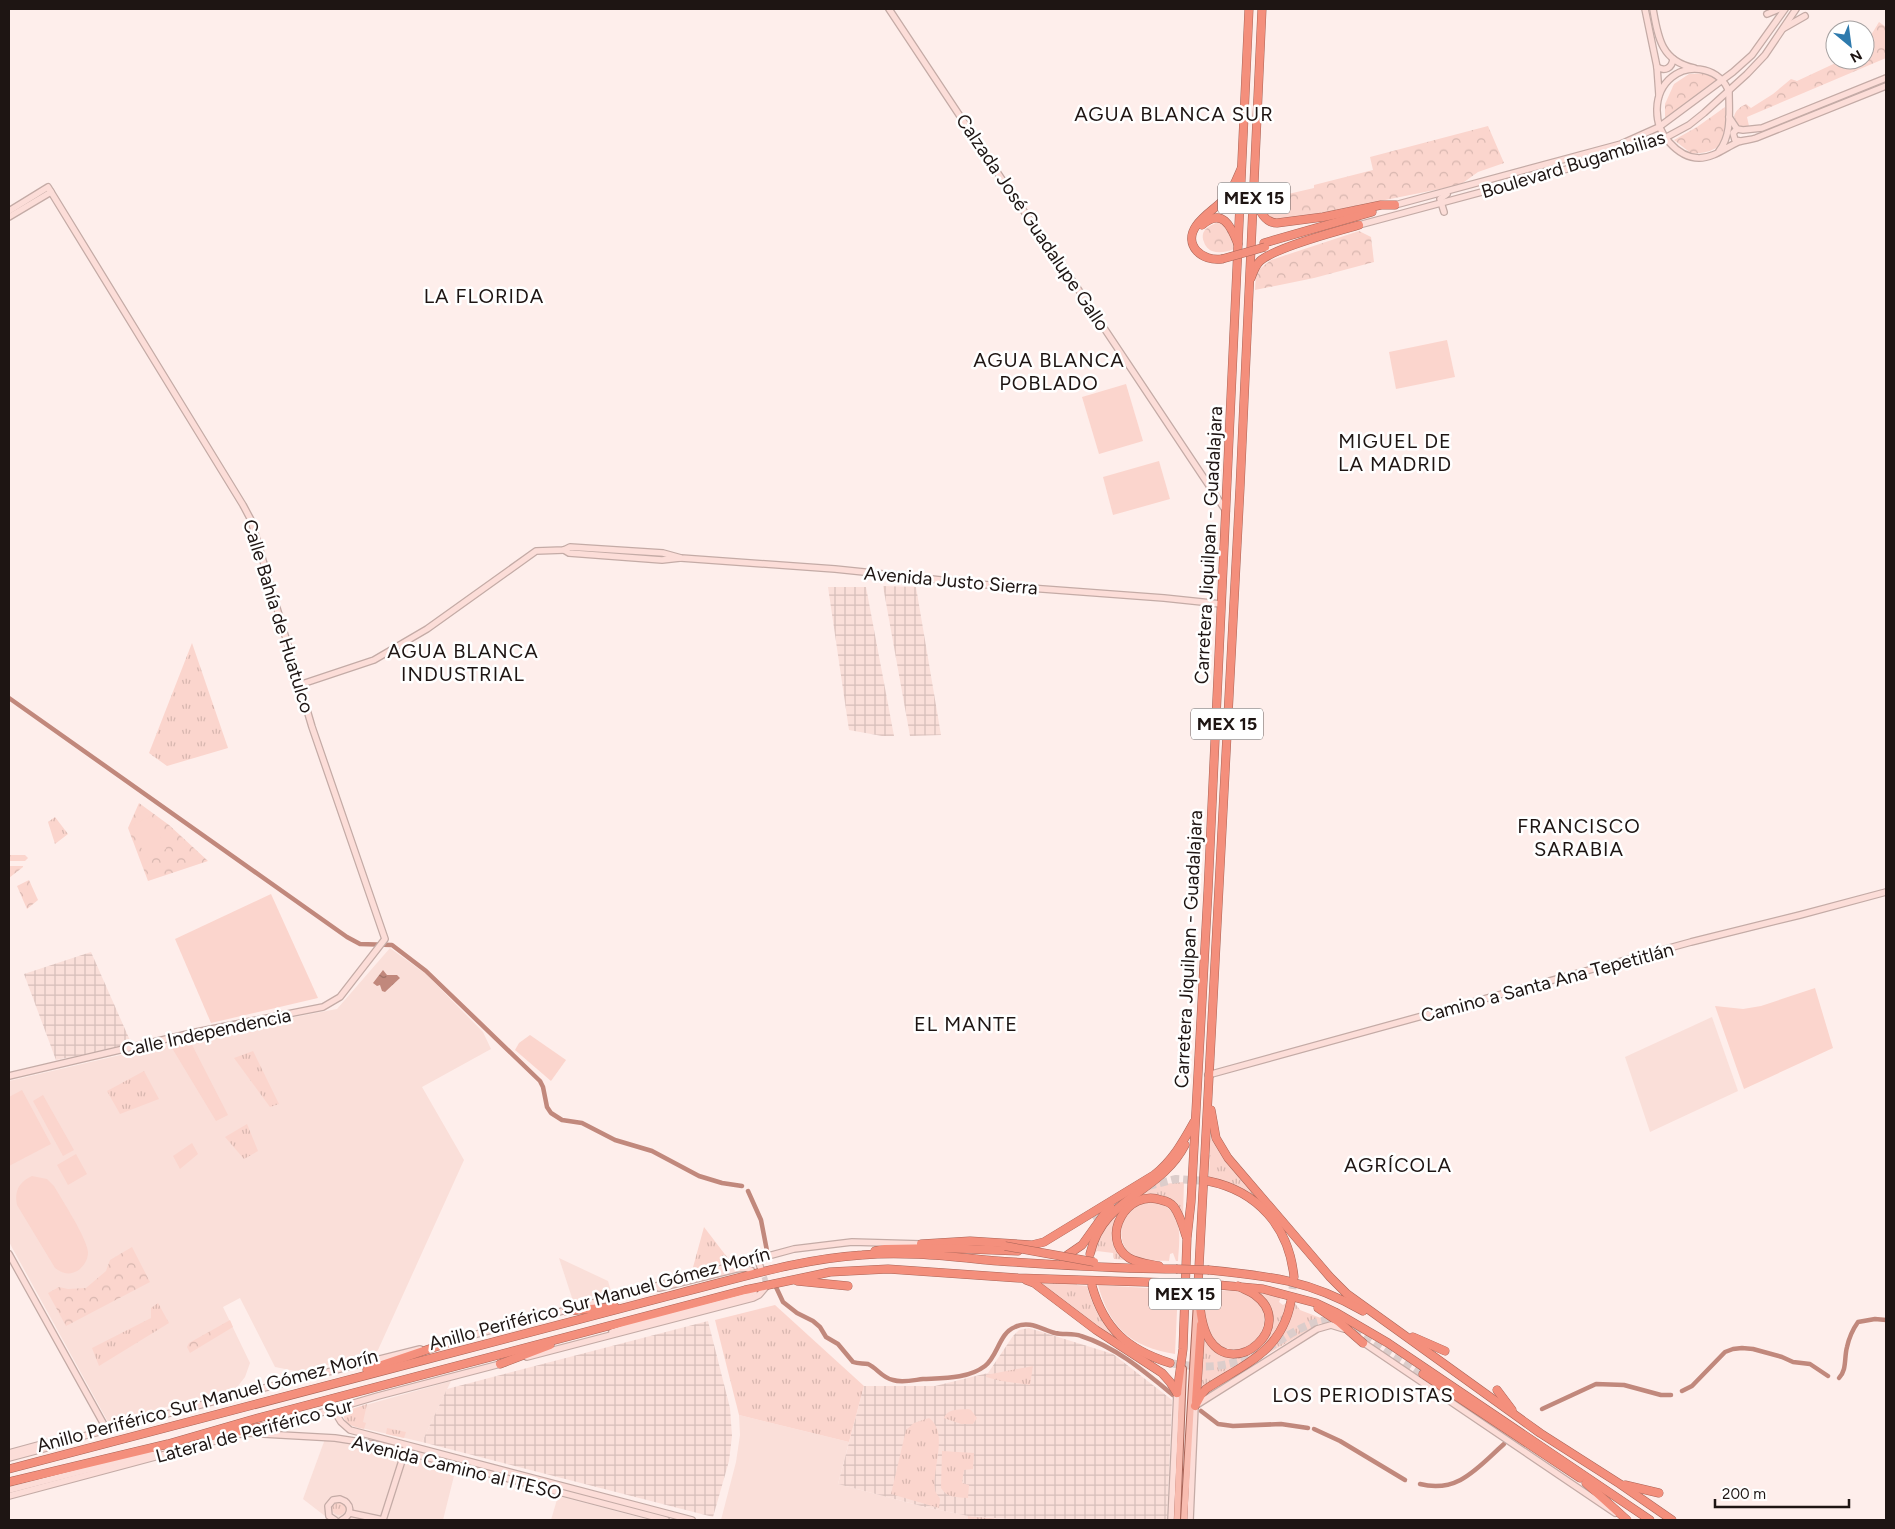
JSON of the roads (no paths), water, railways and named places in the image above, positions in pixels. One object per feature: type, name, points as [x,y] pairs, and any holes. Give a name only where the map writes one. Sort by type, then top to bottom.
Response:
[{"type":"highway","name":"Carretera Jiquilpan - Guadalajara","points":[[1187,1238],[1191,1202],[1208,896],[1249,9]]},
{"type":"highway","name":"Carretera Jiquilpan - Guadalajara","points":[[1198,1286],[1240,488],[1262,9]]},
{"type":"highway","points":[[1243,165],[1228,195],[1198,223],[1193,232],[1193,244],[1199,254],[1210,259],[1342,224],[1359,225]]},
{"type":"highway","points":[[1254,196],[1266,218],[1272,223],[1277,224],[1381,205],[1395,205]]},
{"type":"highway","points":[[1264,245],[1395,205]]},
{"type":"highway","points":[[1221,257],[1206,254],[1198,243],[1197,237],[1200,228],[1212,218],[1223,219],[1229,224],[1239,249]]},
{"type":"highway","points":[[1248,284],[1254,269],[1264,258],[1322,236],[1359,225]]},
{"type":"highway","points":[[1209,1091],[1216,1138],[1228,1158],[1330,1277],[1348,1294],[1540,1433],[1672,1520]]},
{"type":"highway","points":[[920,1244],[970,1241],[1040,1244],[1148,1180],[1166,1165],[1195,1120]]},
{"type":"highway","points":[[1092,1258],[1098,1232],[1113,1211],[1155,1181],[1177,1160],[1186,1144],[1195,1120]]},
{"type":"highway","points":[[1208,1181],[1238,1191],[1264,1210],[1278,1227],[1286,1242],[1294,1277]]},
{"type":"highway","points":[[1176,1269],[1139,1262],[1125,1255],[1117,1238],[1120,1219],[1127,1208],[1135,1202],[1148,1198],[1161,1200],[1169,1203],[1175,1209],[1187,1238]]},
{"type":"highway","points":[[920,1244],[943,1251],[1048,1260],[1065,1257],[1086,1240],[1116,1199]]},
{"type":"highway","points":[[943,1251],[1033,1250],[1046,1245],[1092,1217]]},
{"type":"highway","name":"MEX 15","points":[[1179,1395],[1183,1349],[1187,1238]]},
{"type":"highway","points":[[920,1244],[1005,1246],[1092,1258],[1148,1269]]},
{"type":"highway","name":"Anillo Periférico Sur Manuel Gómez Morín","points":[[9,1469],[782,1267],[827,1258],[863,1254],[943,1251],[997,1261],[1148,1269],[1210,1270],[1269,1276],[1296,1282],[1328,1293],[1394,1329]]},
{"type":"highway","name":"Anillo Periférico Sur Manuel Gómez Morín","points":[[9,1482],[168,1444],[250,1420],[600,1327],[785,1281],[830,1272],[861,1269],[982,1274],[1018,1278],[1208,1284],[1263,1289],[1306,1300]]},
{"type":"highway","points":[[960,1278],[982,1274]]},
{"type":"highway","points":[[1018,1278],[1034,1283],[1096,1330],[1156,1368],[1170,1382],[1179,1395]]},
{"type":"highway","points":[[785,1281],[848,1286]]},
{"type":"highway","points":[[1092,1286],[1104,1316],[1118,1335],[1140,1351],[1170,1363]]},
{"type":"highway","points":[[1193,1408],[1201,1318],[1198,1286]]},
{"type":"highway","points":[[1201,1318],[1211,1342],[1224,1351],[1235,1354],[1243,1353],[1259,1344],[1267,1330],[1268,1311],[1263,1302],[1254,1294],[1238,1286]]},
{"type":"highway","points":[[1306,1300],[1339,1322],[1363,1342]]},
{"type":"highway","points":[[1306,1300],[1335,1312],[1388,1343],[1649,1519]]},
{"type":"highway","points":[[1193,1408],[1206,1389],[1252,1361],[1270,1345],[1285,1323],[1291,1301]]},
{"type":"highway","points":[[566,1311],[634,1306]]},
{"type":"highway","points":[[500,1364],[600,1327]]},
{"type":"highway","points":[[1394,1329],[1444,1351]]},
{"type":"highway","points":[[310,1389],[453,1341]]},
{"type":"highway","points":[[1423,1374],[1623,1507],[1649,1519]]},
{"type":"highway","points":[[1497,1390],[1516,1416]]},
{"type":"highway","points":[[168,1444],[288,1422]]},
{"type":"highway","points":[[1586,1482],[1627,1520]]},
{"type":"highway","points":[[1620,1484],[1659,1493]]},
{"type":"main road","name":"MEX 15","points":[[1184,1520],[1193,1408],[1198,1286]]},
{"type":"main road","points":[[1177,1520],[1182,1414],[1179,1395]]},
{"type":"street","name":"Calzada José Guadalupe Gallo","points":[[889,9],[1007,188],[1074,283],[1226,511]]},
{"type":"street","points":[[1645,9],[1657,67],[1659,128],[1665,138],[1676,149],[1688,156],[1708,157],[1740,141],[1756,138],[1886,86]]},
{"type":"street","points":[[1653,9],[1661,43],[1673,59],[1686,66],[1701,70]]},
{"type":"street","points":[[1767,14],[1779,9]]},
{"type":"street","name":"Boulevard Bugambilias","points":[[1395,205],[1621,144],[1659,128],[1752,55],[1785,9]]},
{"type":"street","name":"Boulevard Bugambilias","points":[[1359,225],[1593,162],[1665,138],[1689,125],[1729,92],[1765,55],[1796,9]]},
{"type":"street","points":[[1783,29],[1805,16]]},
{"type":"street","points":[[1657,67],[1663,70],[1668,68],[1672,64],[1673,59]]},
{"type":"street","points":[[1659,98],[1672,78],[1689,70],[1707,70],[1722,80],[1729,92],[1729,116],[1726,139],[1719,152]]},
{"type":"street","points":[[1729,116],[1737,129],[1762,128],[1886,78]]},
{"type":"street","points":[[1800,114],[1803,120]]},
{"type":"street","points":[[1737,129],[1733,133],[1733,137],[1735,140],[1740,141]]},
{"type":"street","points":[[9,211],[50,189]]},
{"type":"street","points":[[9,217],[50,189]]},
{"type":"street","name":"Calle Bahía de Huatulco","points":[[50,189],[244,505],[251,520],[299,685],[385,940]]},
{"type":"street","points":[[1423,208],[1432,207],[1444,212],[1440,203],[1441,197],[1458,189]]},
{"type":"street","name":"Avenida Justo Sierra","points":[[299,685],[365,664],[427,629],[536,551],[564,550],[570,547],[634,555],[669,554],[680,558],[1221,604]]},
{"type":"street","name":"Camino a Santa Ana Tepetitlán","points":[[1208,1075],[1691,942],[1800,916],[1886,892]]},
{"type":"street","name":"Calle Independencia","points":[[9,1076],[196,1032],[323,1007],[340,997],[385,940]]},
{"type":"street","name":"Lateral de Periférico Sur","points":[[9,1454],[53,1441],[68,1440],[264,1388],[453,1341],[794,1249],[852,1242],[920,1244]]},
{"type":"street","points":[[9,1254],[107,1430]]},
{"type":"street","points":[[756,1258],[761,1269]]},
{"type":"street","points":[[637,1290],[668,1286],[736,1269],[745,1268],[750,1270]]},
{"type":"street","points":[[587,1342],[753,1298],[759,1295],[765,1288]]},
{"type":"street","points":[[587,1342],[627,1327],[743,1297],[754,1292]]},
{"type":"street","points":[[1190,1520],[1193,1408],[1317,1329],[1331,1325],[1363,1342],[1595,1501],[1627,1520]]},
{"type":"street","name":"Lateral de Periférico Sur","points":[[9,1496],[587,1342]]},
{"type":"street","points":[[1171,1520],[1176,1407],[1179,1395]]},
{"type":"street","name":"Avenida Camino al ITESO","points":[[333,1409],[340,1422],[350,1430],[406,1448],[666,1520]]},
{"type":"street","name":"Avenida Camino al ITESO","points":[[246,1433],[335,1438],[406,1448],[692,1520]]},
{"type":"street","points":[[9,1458],[54,1446],[68,1440]]},
{"type":"street","points":[[350,1513],[383,1520],[406,1448]]},
{"type":"street","points":[[9,1490],[144,1454],[164,1454]]},
{"type":"street","points":[[335,1520],[329,1516],[328,1509],[333,1500],[340,1499],[349,1505],[350,1513],[345,1520]]},
{"type":"water","points":[[383,970],[387,975],[397,975],[400,978],[385,992],[382,991],[380,985],[377,986],[373,983]]},
{"type":"waterway","points":[[9,698],[347,937],[360,944],[392,945],[426,971],[540,1081],[547,1107],[551,1113],[562,1120],[582,1123],[615,1140],[652,1151],[699,1176],[722,1183],[742,1186]]},
{"type":"waterway","points":[[748,1191],[761,1220],[767,1251]]},
{"type":"waterway","points":[[776,1287],[783,1302],[797,1313],[813,1321],[820,1327],[826,1337],[838,1344],[853,1362],[868,1364],[893,1380],[947,1378],[971,1373],[989,1362],[1005,1334],[1015,1327],[1025,1324],[1055,1333],[1078,1335],[1094,1341],[1130,1361],[1173,1395]]},
{"type":"waterway","points":[[1839,1378],[1844,1368],[1849,1340],[1858,1322],[1875,1319],[1886,1320]]},
{"type":"waterway","points":[[1682,1391],[1692,1386],[1725,1352],[1742,1348],[1753,1349],[1793,1362],[1810,1364],[1828,1376]]},
{"type":"waterway","points":[[1542,1409],[1596,1384],[1624,1385],[1661,1395],[1671,1395]]},
{"type":"waterway","points":[[1201,1411],[1218,1424],[1233,1426],[1281,1424],[1308,1428]]},
{"type":"waterway","points":[[1314,1429],[1340,1441],[1405,1480]]},
{"type":"waterway","points":[[1420,1484],[1433,1486],[1456,1482],[1476,1469],[1504,1444]]},
{"type":"tunnel","points":[[1148,1186],[1176,1179],[1208,1181]]},
{"type":"tunnel","points":[[1092,1217],[1135,1192]]},
{"type":"tunnel","points":[[761,1269],[765,1279],[765,1288]]},
{"type":"tunnel","points":[[1291,1301],[1294,1277]]},
{"type":"tunnel","points":[[1268,1348],[1311,1324],[1320,1321],[1340,1320],[1423,1374]]},
{"type":"tunnel","points":[[1170,1363],[1194,1366],[1225,1365],[1258,1354]]},
{"type":"district","name":"AGUA BLANCA SUR","points":[[1174,114]]},
{"type":"district","name":"LA FLORIDA","points":[[484,296]]},
{"type":"district","name":"AGUA BLANCA POBLADO","points":[[1049,372]]},
{"type":"district","name":"MIGUEL DE LA MADRID","points":[[1395,452]]},
{"type":"district","name":"AGUA BLANCA INDUSTRIAL","points":[[463,662]]},
{"type":"district","name":"FRANCISCO SARABIA","points":[[1579,838]]},
{"type":"district","name":"EL MANTE","points":[[966,1024]]},
{"type":"district","name":"AGRÍCOLA","points":[[1398,1165]]},
{"type":"district","name":"LOS PERIODISTAS","points":[[1363,1395]]}]
